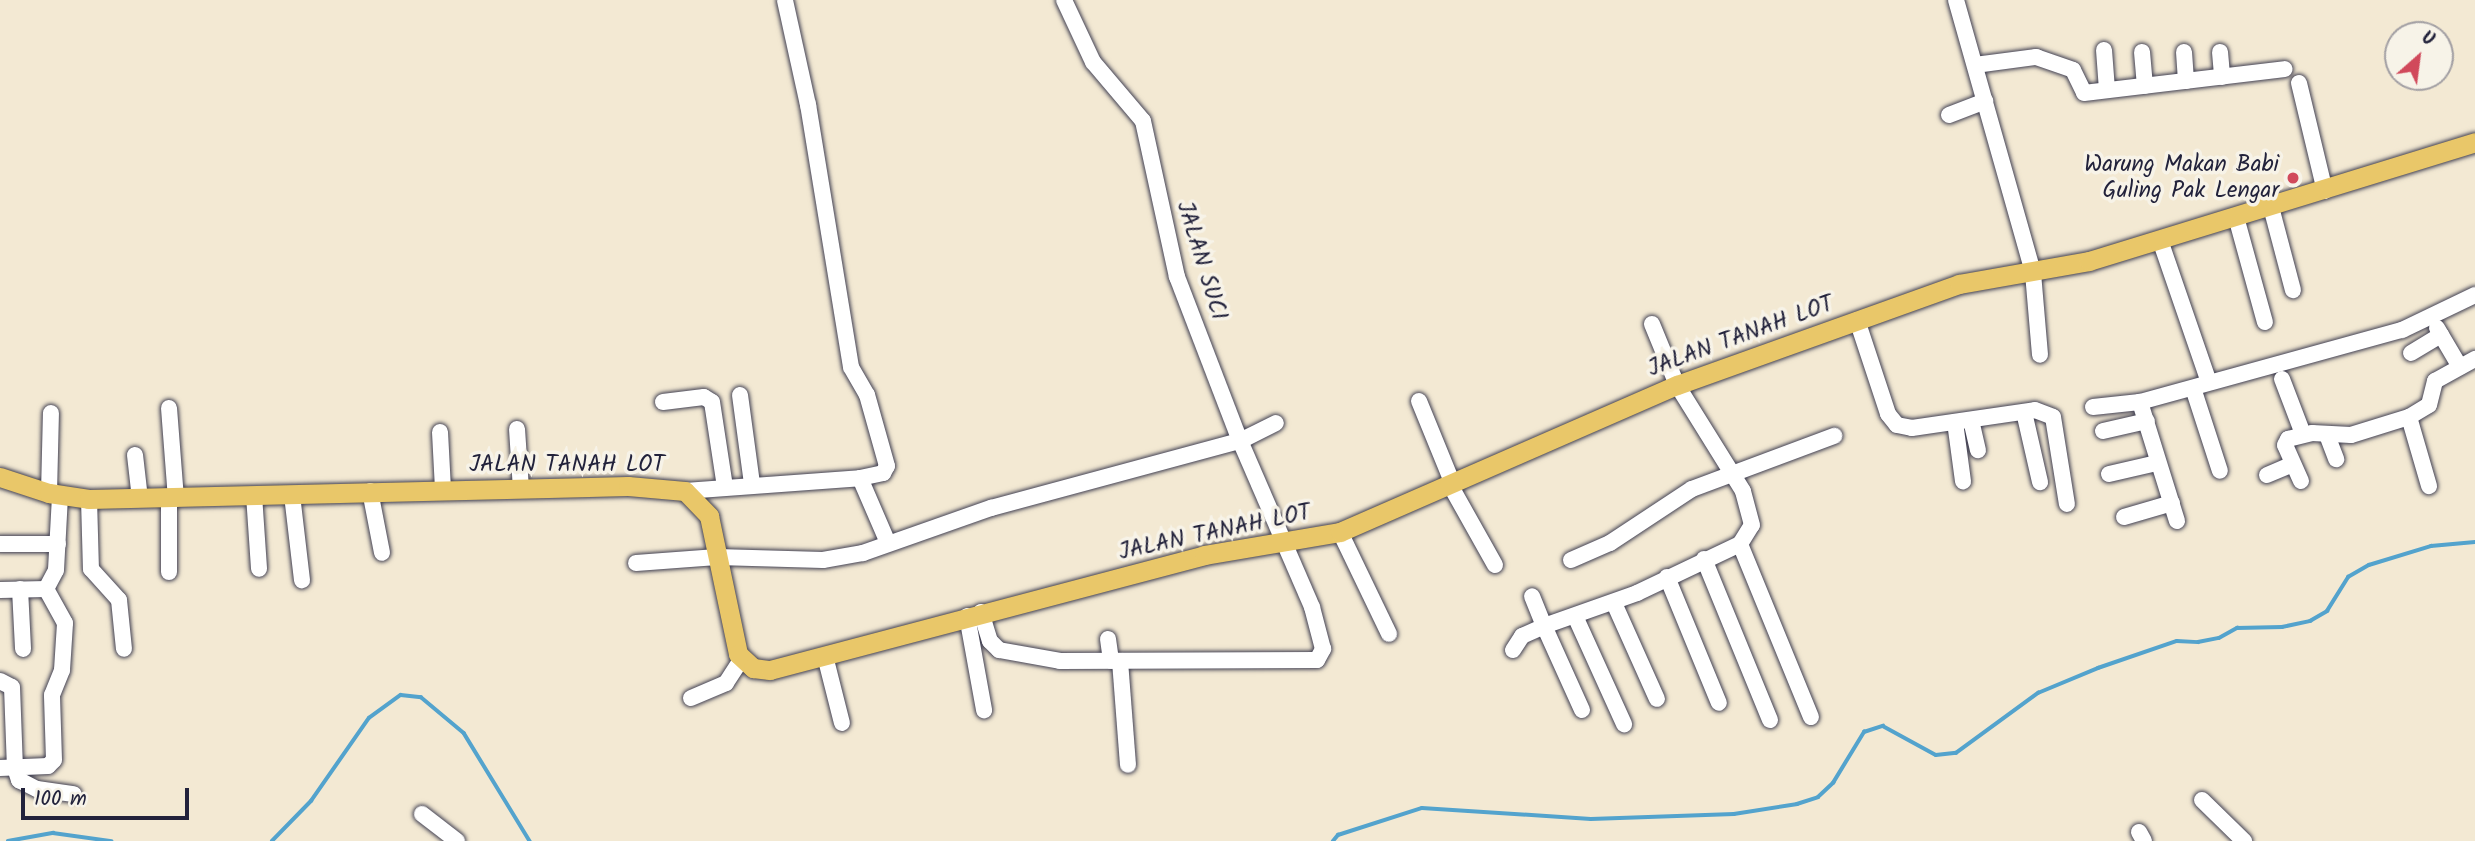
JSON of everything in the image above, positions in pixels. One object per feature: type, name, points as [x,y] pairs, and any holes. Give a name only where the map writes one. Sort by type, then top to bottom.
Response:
[{"type":"main road","name":"JALAN TANAH LOT","points":[[0,477],[54,494],[89,499],[628,486],[685,491],[709,516],[741,660],[764,671],[1204,555],[1284,544],[1339,532],[1677,385],[1857,320],[1981,278],[2033,274],[2160,240],[2325,191],[2475,142]]},
{"type":"street","points":[[685,491],[860,478],[883,473],[887,466],[867,395],[851,367],[808,105],[785,0]]},
{"type":"street","name":"JALAN SUCI","points":[[1064,0],[1093,62],[1143,121],[1177,277],[1240,441],[1323,635],[1317,660],[1115,661]]},
{"type":"street","points":[[1956,0],[2033,274],[2040,355]]},
{"type":"street","points":[[2104,50],[2107,90]]},
{"type":"street","points":[[2142,52],[2145,86]]},
{"type":"street","points":[[2184,52],[2186,81]]},
{"type":"street","points":[[2220,52],[2222,76]]},
{"type":"street","points":[[1975,65],[2036,57],[2073,70],[2082,92],[2285,69]]},
{"type":"street","points":[[2299,83],[2325,191]]},
{"type":"street","points":[[1950,115],[1985,101]]},
{"type":"street","points":[[2272,206],[2294,290]]},
{"type":"street","points":[[2236,217],[2265,322]]},
{"type":"street","points":[[2160,240],[2209,382]]},
{"type":"street","points":[[2093,407],[2140,402],[2193,388],[2402,330],[2474,305]]},
{"type":"street","points":[[1857,320],[1893,422],[1912,428],[2024,412],[2048,413],[2053,417],[2067,504]]},
{"type":"street","points":[[1513,650],[1522,636],[1614,603],[1740,544],[1752,520],[1743,491],[1729,474],[1677,385],[1652,324]]},
{"type":"street","points":[[2301,481],[2291,465],[2286,442],[2303,434],[2361,433],[2409,417],[2429,405],[2435,381],[2468,363],[2439,331],[2411,353]]},
{"type":"street","points":[[2282,379],[2303,434]]},
{"type":"street","points":[[2193,388],[2220,471]]},
{"type":"street","points":[[740,395],[752,484]]},
{"type":"street","points":[[663,402],[704,397],[712,402],[725,486]]},
{"type":"street","points":[[1419,401],[1451,483],[1495,565]]},
{"type":"street","points":[[2140,402],[2177,521]]},
{"type":"street","points":[[169,408],[172,499],[169,572]]},
{"type":"street","points":[[2024,412],[2040,482]]},
{"type":"street","points":[[46,589],[56,570],[58,544],[51,413]]},
{"type":"street","points":[[2409,417],[2429,486]]},
{"type":"street","points":[[1963,421],[1978,450]]},
{"type":"street","points":[[1963,421],[1963,481]]},
{"type":"street","points":[[2103,431],[2147,421]]},
{"type":"street","points":[[636,563],[717,557],[823,560],[888,543],[991,508],[1240,441],[1276,423]]},
{"type":"street","points":[[517,429],[520,489]]},
{"type":"street","points":[[440,432],[443,489]]},
{"type":"street","points":[[2327,435],[2336,459]]},
{"type":"street","points":[[1571,560],[1611,543],[1692,489],[1834,436]]},
{"type":"street","points":[[135,456],[140,499]]},
{"type":"street","points":[[2109,474],[2157,463]]},
{"type":"street","points":[[2267,475],[2291,465]]},
{"type":"street","points":[[860,478],[888,543]]},
{"type":"street","points":[[370,491],[382,552]]},
{"type":"street","points":[[254,495],[259,569]]},
{"type":"street","points":[[292,495],[302,580]]},
{"type":"street","points":[[89,499],[91,569],[119,600],[124,649]]},
{"type":"street","points":[[2124,517],[2172,503]]},
{"type":"street","points":[[1339,532],[1389,634]]},
{"type":"street","points":[[0,544],[58,544]]},
{"type":"street","points":[[1740,544],[1811,717]]},
{"type":"street","points":[[1704,559],[1770,720]]},
{"type":"street","points":[[1667,577],[1719,703]]},
{"type":"street","points":[[20,589],[23,649]]},
{"type":"street","points":[[0,590],[46,589]]},
{"type":"street","points":[[7,768],[48,766],[54,761],[52,695],[62,670],[65,623],[46,589]]},
{"type":"street","points":[[1532,596],[1582,710]]},
{"type":"street","points":[[1614,603],[1657,699]]},
{"type":"street","points":[[974,614],[999,650],[1060,661],[1115,661]]},
{"type":"street","points":[[974,614],[984,710]]},
{"type":"street","points":[[1575,616],[1625,724]]},
{"type":"street","points":[[1108,639],[1115,661],[1128,765]]},
{"type":"street","points":[[825,656],[842,723]]},
{"type":"street","points":[[691,698],[726,683],[741,660]]},
{"type":"street","points":[[0,681],[12,687],[7,768]]},
{"type":"street","points":[[7,768],[27,785],[74,794]]},
{"type":"street","points":[[2202,800],[2244,841]]},
{"type":"street","points":[[422,814],[455,835],[457,841]]},
{"type":"waterway","points":[[1333,841],[1338,835],[1422,808],[1591,819],[1734,814],[1797,804],[1818,797],[1833,783],[1864,732],[1883,726],[1936,755],[1956,753],[2038,693],[2098,668],[2177,641],[2198,642],[2219,638],[2237,628],[2282,627],[2310,621],[2327,611],[2348,577],[2369,565],[2431,546],[2475,542]]},
{"type":"waterway","points":[[272,841],[311,801],[369,718],[401,695],[421,697],[464,733],[530,841]]},
{"type":"waterway","points":[[8,841],[53,833],[111,841]]},
{"type":"place","name":"Warung Makan Babi Guling Pak Lengar","points":[[2293,178]]}]
